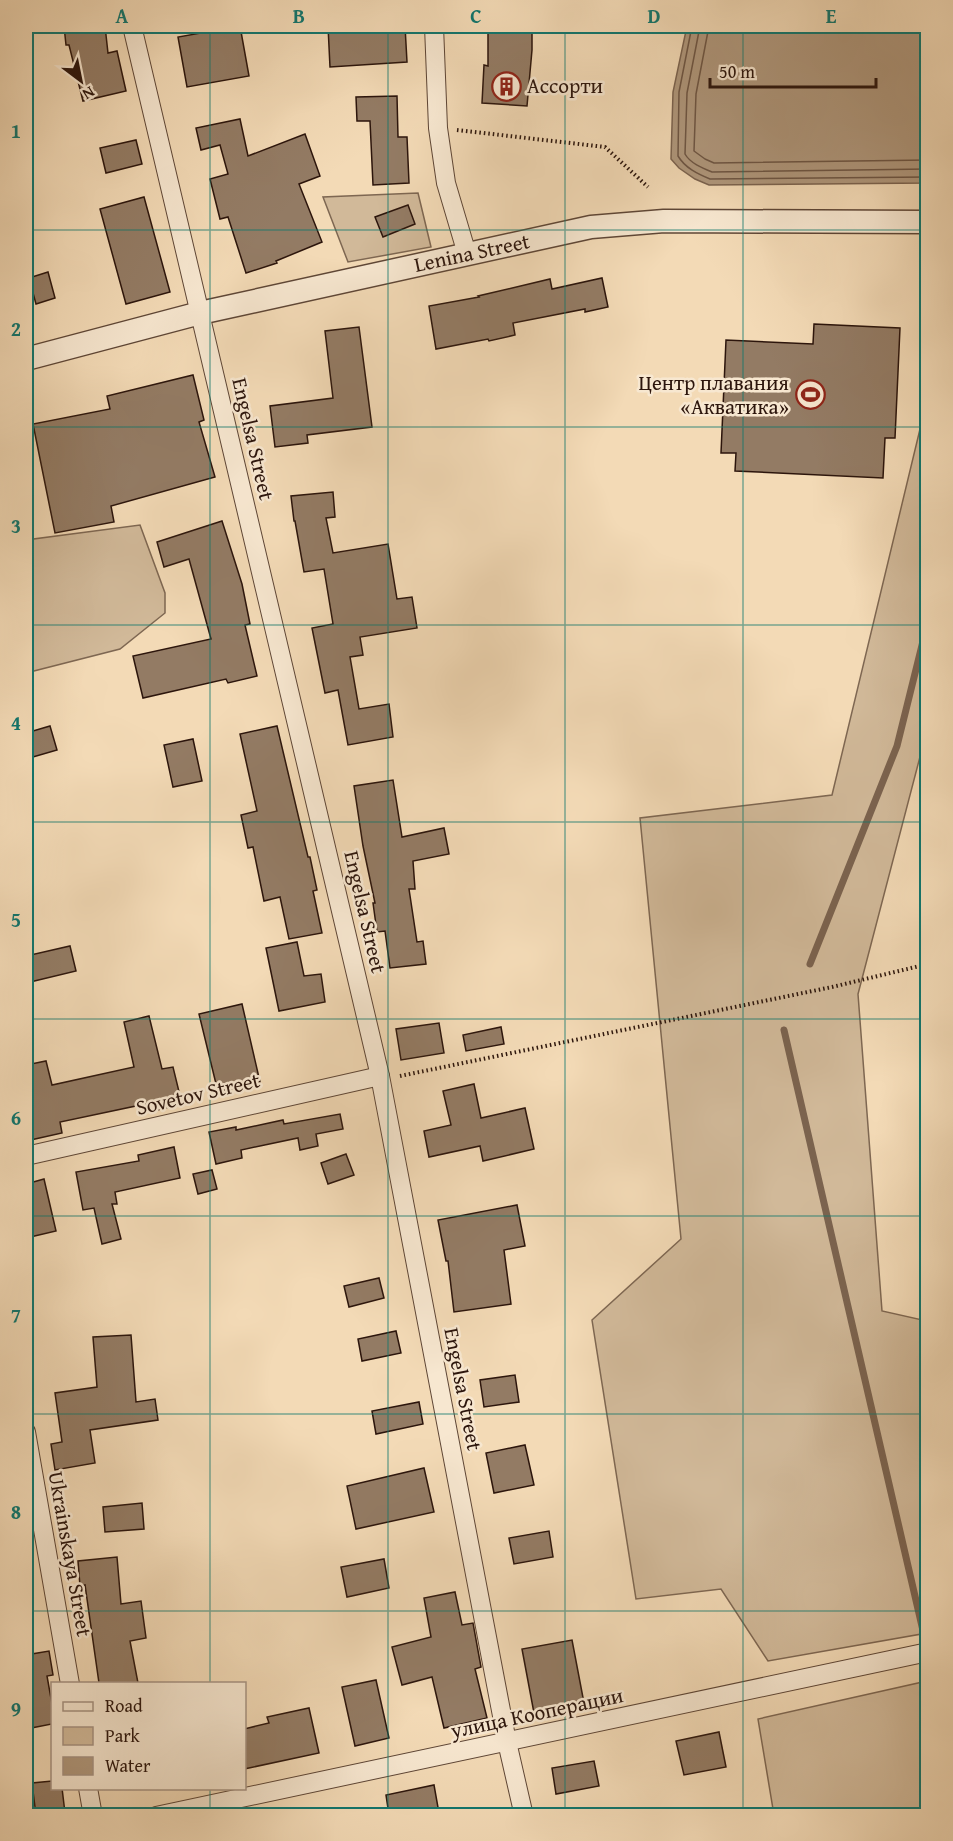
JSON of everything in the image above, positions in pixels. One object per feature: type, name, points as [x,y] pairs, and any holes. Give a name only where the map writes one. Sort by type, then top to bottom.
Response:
[{"type":"street","name":"Engelsa Street","points":[[132,26],[380,1076],[507,1742],[524,1815]]},
{"type":"street","points":[[434,26],[438,128],[446,183],[467,254]]},
{"type":"street","name":"Lenina Street","points":[[26,359],[200,314],[591,227],[664,221],[927,222]]},
{"type":"street","name":"Sovetov Street","points":[[26,1156],[380,1076]]},
{"type":"street","name":"Ukrainskaya Street","points":[[26,1432],[69,1682]]},
{"type":"street","name":"улица Кооперации","points":[[156,1815],[927,1652]]},
{"type":"street","points":[[88,1790],[93,1815]]},
{"type":"path","points":[[438,128],[605,147],[648,187]]},
{"type":"path","points":[[380,1076],[392,1077],[415,1073],[832,987],[927,964]]},
{"type":"green space","points":[[418,193],[431,247],[348,262],[323,197]]},
{"type":"green space","points":[[927,400],[927,730],[858,994],[882,1311],[927,1321],[927,1633],[768,1661],[721,1589],[636,1599],[592,1320],[681,1239],[640,818],[832,795]]},
{"type":"green space","points":[[140,525],[165,593],[165,613],[120,649],[26,673],[26,540]]},
{"type":"green space","points":[[927,1681],[927,1815],[774,1815],[758,1719]]},
{"type":"water","points":[[687,26],[927,26],[927,183],[709,185],[695,179],[671,159],[673,92]]},
{"type":"building","points":[[64,26],[105,26],[108,53],[117,51],[126,91],[83,101],[69,45],[66,45]]},
{"type":"building","points":[[240,26],[249,76],[187,87],[178,37]]},
{"type":"building","points":[[328,26],[405,26],[407,62],[330,67]]},
{"type":"building","points":[[488,26],[532,27],[527,106],[482,103],[484,65],[488,66]]},
{"type":"building","points":[[397,96],[398,137],[407,137],[409,183],[373,185],[370,121],[357,121],[356,97]]},
{"type":"building","points":[[240,119],[248,156],[305,134],[320,176],[299,184],[322,242],[276,261],[277,263],[246,273],[228,217],[220,219],[210,179],[228,174],[220,145],[201,150],[196,128]]},
{"type":"building","points":[[136,140],[142,164],[106,173],[100,148]]},
{"type":"building","points":[[144,197],[170,292],[126,304],[100,209]]},
{"type":"building","points":[[408,205],[415,224],[383,237],[375,217]]},
{"type":"building","points":[[48,272],[55,298],[36,304],[29,278]]},
{"type":"building","points":[[602,278],[608,307],[585,312],[585,309],[513,323],[515,335],[436,349],[429,306],[479,297],[550,279],[552,289]]},
{"type":"building","points":[[814,324],[900,328],[895,438],[885,438],[883,478],[735,471],[736,453],[721,453],[726,340],[813,344]]},
{"type":"building","points":[[359,327],[372,427],[307,435],[308,443],[275,447],[270,406],[333,398],[325,331]]},
{"type":"building","points":[[193,375],[204,420],[199,422],[215,477],[111,506],[114,522],[55,533],[33,424],[110,409],[107,396]]},
{"type":"building","points":[[333,492],[335,517],[326,518],[333,553],[388,544],[397,599],[412,597],[417,628],[360,637],[363,655],[350,657],[359,709],[389,704],[393,737],[348,745],[338,690],[325,693],[312,628],[333,624],[324,569],[304,572],[291,496]]},
{"type":"building","points":[[222,521],[242,584],[250,624],[245,625],[257,676],[228,683],[226,679],[143,698],[133,656],[211,639],[189,559],[164,567],[157,542]]},
{"type":"building","points":[[50,726],[57,750],[26,759],[26,733]]},
{"type":"building","points":[[277,726],[308,857],[310,857],[317,890],[313,891],[322,933],[289,939],[280,897],[264,901],[253,847],[248,848],[241,815],[257,811],[240,734]]},
{"type":"building","points":[[193,739],[202,781],[173,787],[164,745]]},
{"type":"building","points":[[393,780],[402,837],[444,828],[449,854],[413,861],[415,889],[409,889],[417,942],[423,941],[426,964],[390,968],[385,931],[377,932],[373,903],[375,903],[354,786]]},
{"type":"building","points":[[297,942],[304,976],[321,974],[325,1002],[279,1011],[266,948]]},
{"type":"building","points":[[70,946],[76,971],[26,983],[26,956]]},
{"type":"building","points":[[242,1004],[260,1082],[218,1092],[199,1014]]},
{"type":"building","points":[[149,1016],[162,1069],[173,1067],[182,1104],[157,1110],[155,1102],[60,1122],[62,1133],[26,1141],[26,1065],[46,1061],[52,1085],[134,1067],[124,1022]]},
{"type":"building","points":[[439,1023],[444,1053],[401,1060],[396,1029]]},
{"type":"building","points":[[501,1027],[504,1044],[466,1051],[463,1035]]},
{"type":"building","points":[[474,1084],[481,1118],[525,1108],[534,1149],[483,1161],[480,1146],[429,1157],[424,1131],[451,1125],[443,1091]]},
{"type":"building","points":[[340,1114],[343,1129],[316,1134],[318,1146],[300,1150],[298,1138],[241,1150],[242,1158],[216,1164],[209,1132],[236,1127],[236,1130],[283,1120],[284,1124]]},
{"type":"building","points":[[174,1147],[180,1178],[115,1192],[117,1204],[112,1204],[121,1239],[102,1244],[94,1208],[83,1210],[76,1172],[139,1161],[138,1155]]},
{"type":"building","points":[[346,1154],[354,1175],[328,1184],[321,1163]]},
{"type":"building","points":[[212,1170],[217,1189],[198,1194],[193,1174]]},
{"type":"building","points":[[44,1179],[56,1231],[26,1238],[26,1184]]},
{"type":"building","points":[[517,1205],[525,1246],[504,1250],[511,1304],[454,1312],[448,1261],[446,1261],[438,1220]]},
{"type":"building","points":[[379,1278],[384,1298],[349,1307],[344,1286]]},
{"type":"building","points":[[396,1331],[401,1353],[362,1361],[358,1339]]},
{"type":"building","points":[[131,1335],[136,1402],[155,1399],[158,1420],[90,1430],[95,1463],[55,1470],[51,1444],[62,1442],[55,1393],[97,1387],[93,1337]]},
{"type":"building","points":[[515,1375],[519,1402],[484,1407],[480,1380]]},
{"type":"building","points":[[419,1402],[423,1424],[376,1434],[372,1411]]},
{"type":"building","points":[[525,1445],[534,1485],[494,1493],[486,1453]]},
{"type":"building","points":[[424,1468],[434,1512],[356,1529],[347,1486]]},
{"type":"building","points":[[142,1503],[144,1529],[105,1532],[103,1507]]},
{"type":"building","points":[[549,1531],[553,1557],[514,1564],[509,1538]]},
{"type":"building","points":[[117,1557],[121,1604],[141,1601],[146,1638],[130,1641],[138,1682],[99,1682],[85,1585],[80,1586],[78,1561]]},
{"type":"building","points":[[384,1559],[389,1588],[347,1597],[341,1567]]},
{"type":"building","points":[[455,1592],[462,1625],[473,1623],[481,1667],[475,1669],[487,1718],[444,1728],[432,1677],[402,1685],[392,1647],[431,1637],[424,1598]]},
{"type":"building","points":[[572,1640],[584,1703],[534,1713],[522,1649]]},
{"type":"building","points":[[49,1651],[53,1675],[47,1676],[51,1698],[51,1724],[26,1729],[26,1655]]},
{"type":"building","points":[[376,1680],[389,1738],[355,1746],[342,1687]]},
{"type":"building","points":[[309,1708],[319,1753],[246,1769],[246,1729],[269,1723],[267,1717]]},
{"type":"building","points":[[719,1732],[726,1767],[684,1775],[676,1741]]},
{"type":"building","points":[[594,1761],[599,1786],[556,1794],[552,1768]]},
{"type":"building","points":[[51,1781],[51,1790],[62,1790],[65,1813],[36,1815],[32,1783]]},
{"type":"building","points":[[434,1785],[439,1813],[389,1815],[386,1795]]},
{"type":"waterway","points":[[810,964],[897,746],[928,621]]},
{"type":"waterway","points":[[784,1030],[924,1635]]},
{"type":"place","name":"Ассорти","points":[[506,86]]},
{"type":"place","name":"Центр плавания «Акватика»","points":[[810,395]]}]
